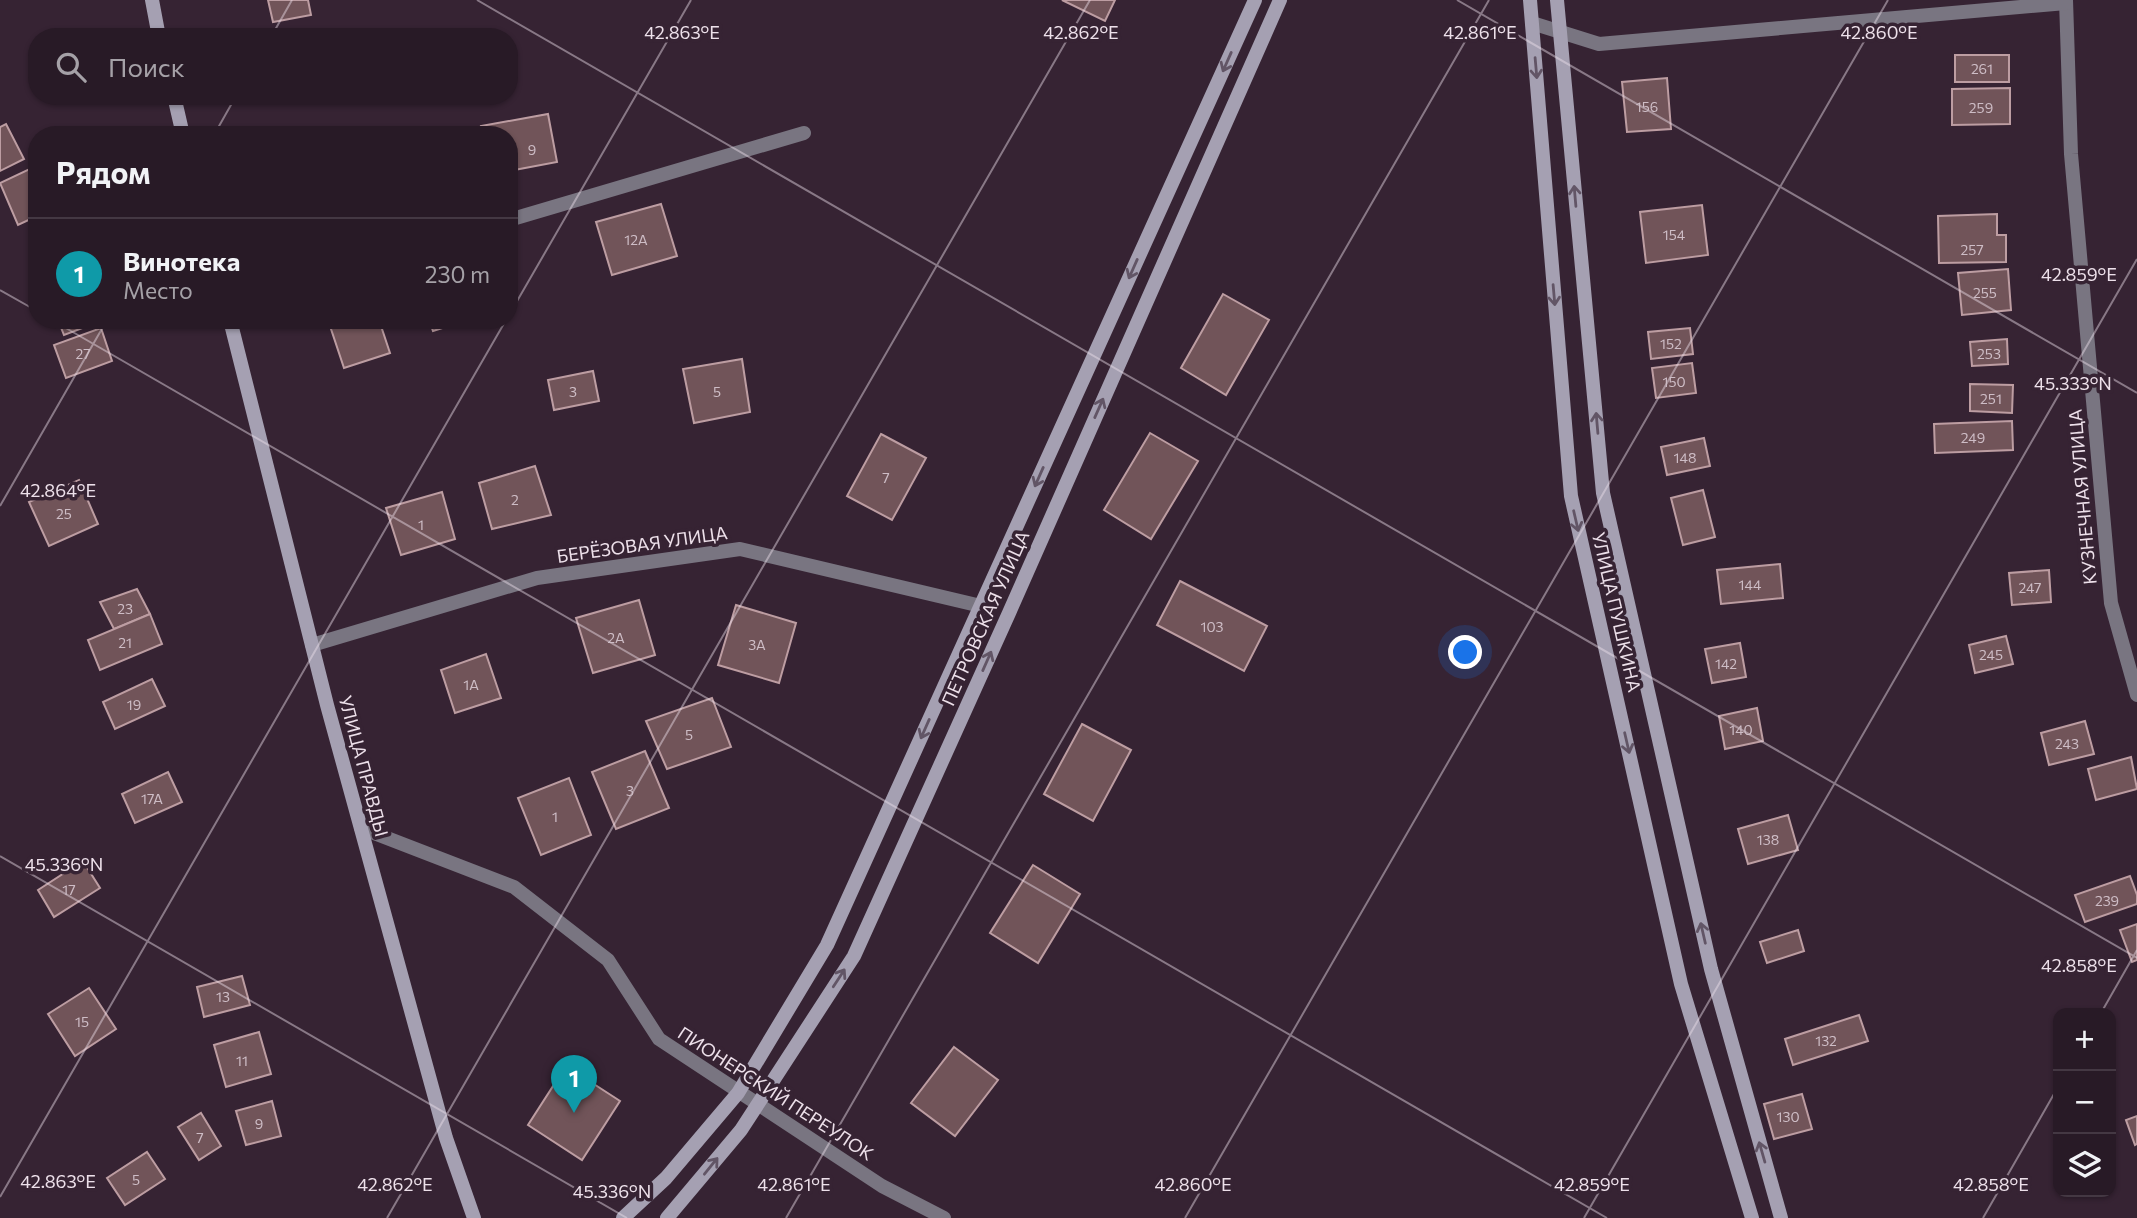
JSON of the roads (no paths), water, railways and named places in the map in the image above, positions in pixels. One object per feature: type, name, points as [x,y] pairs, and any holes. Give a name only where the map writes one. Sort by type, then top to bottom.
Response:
[{"type":"street","points":[[152,0],[157,28]]},
{"type":"street","points":[[623,1218],[666,1178],[738,1093],[827,945],[1255,0]]},
{"type":"street","name":"ПЕТРОВСКАЯ УЛИЦА","points":[[667,1218],[741,1130],[854,956],[1280,0]]},
{"type":"street","name":"УЛИЦА ПУШКИНА","points":[[1530,0],[1571,496],[1681,984],[1752,1218]]},
{"type":"street","name":"УЛИЦА ПУШКИНА","points":[[1557,0],[1603,493],[1711,969],[1781,1218]]},
{"type":"street","points":[[1532,23],[1599,44],[2066,1]]},
{"type":"street","name":"КУЗНЕЧНАЯ УЛИЦА","points":[[2066,1],[2071,154],[2111,603],[2137,695]]},
{"type":"street","points":[[176,105],[181,126]]},
{"type":"street","points":[[518,217],[804,133]]},
{"type":"street","name":"УЛИЦА ПРАВДЫ","points":[[232,329],[361,828],[446,1138],[474,1218]]},
{"type":"street","name":"БЕРЁЗОВАЯ УЛИЦА","points":[[312,645],[537,578],[740,549],[981,606]]},
{"type":"street","name":"ПИОНЕРСКИЙ ПЕРЕУЛОК","points":[[361,828],[514,887],[608,960],[659,1039],[882,1186],[944,1218]]},
{"type":"place","name":"Винотека","points":[[574,1113]]}]
